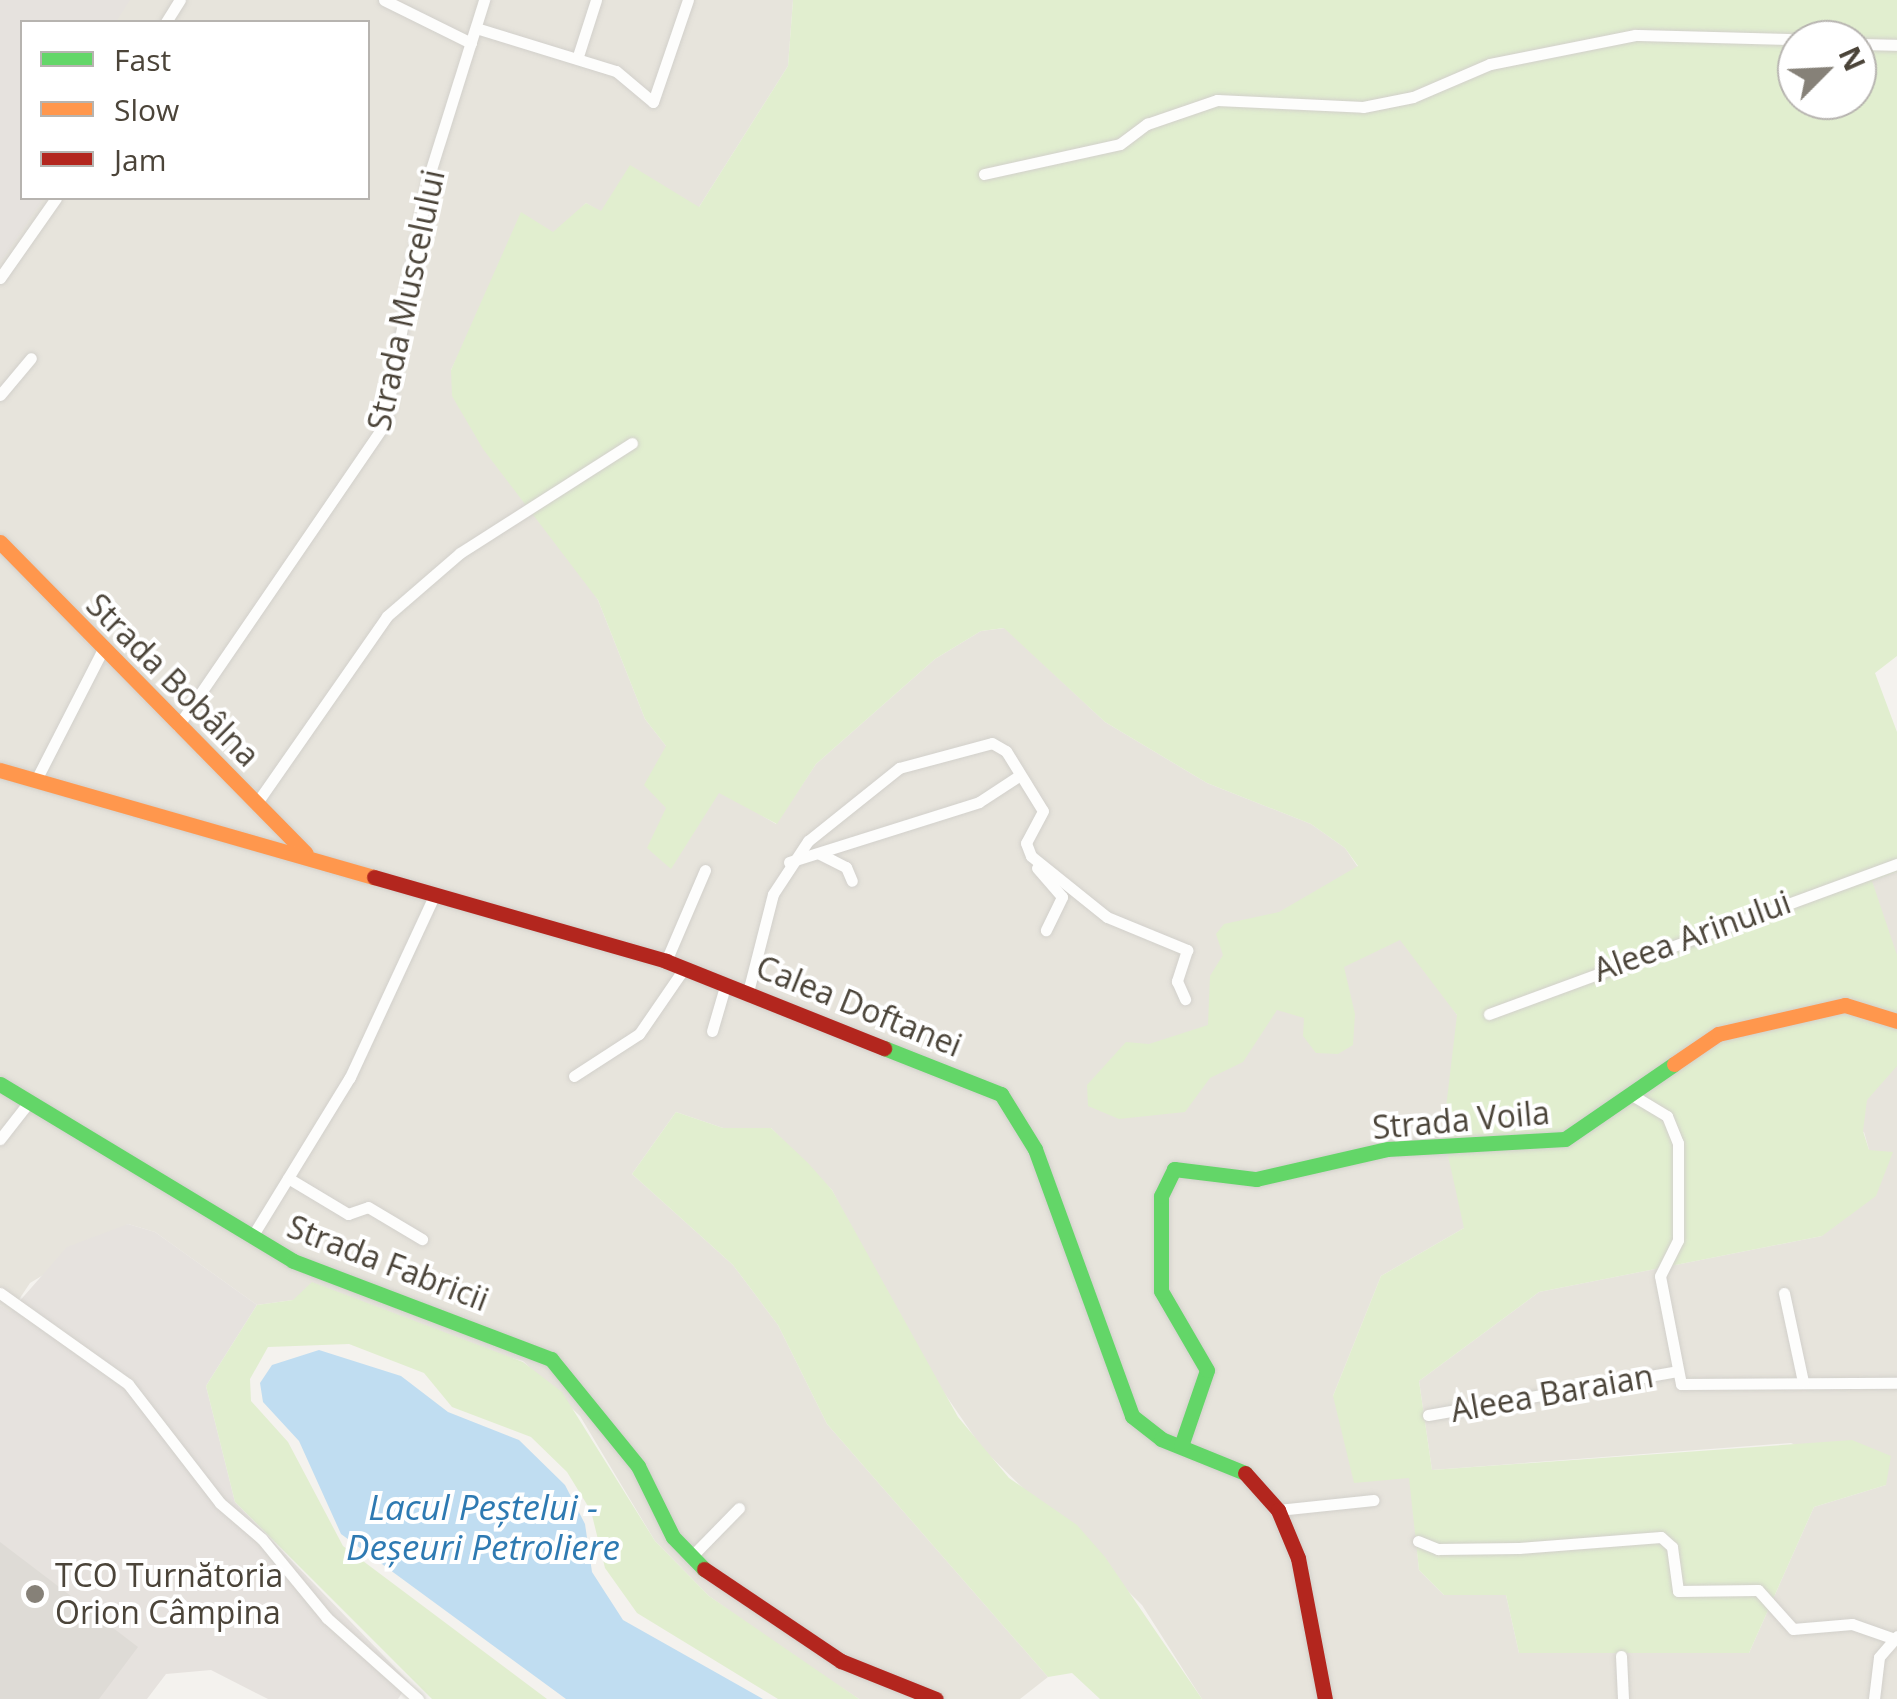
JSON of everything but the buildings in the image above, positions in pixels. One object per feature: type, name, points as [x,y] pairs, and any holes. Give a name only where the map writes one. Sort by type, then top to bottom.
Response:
[{"type":"main road","name":"Strada Bobâlna","points":[[0,542],[309,856]]},
{"type":"main road","name":"Calea Doftanei","points":[[0,770],[685,967],[987,1086],[1014,1106],[1127,1407],[1144,1429],[1244,1472],[1278,1510],[1298,1558],[1326,1699]]},
{"type":"main road","name":"Strada Voila","points":[[1181,1446],[1207,1370],[1201,1349],[1160,1291],[1168,1174],[1187,1166],[1270,1178],[1388,1149],[1565,1139],[1632,1095],[1692,1047],[1728,1031],[1845,1004],[1897,1021]]},
{"type":"main road","name":"Strada Fabricii","points":[[0,1084],[294,1261],[550,1359],[632,1457],[692,1556],[749,1608],[801,1638],[936,1699]]},
{"type":"street","points":[[384,0],[471,43]]},
{"type":"street","name":"Strada Muscelului","points":[[178,726],[386,424],[428,179],[484,0]]},
{"type":"street","points":[[578,56],[596,0]]},
{"type":"street","points":[[476,28],[578,56],[616,71],[653,102],[688,0]]},
{"type":"street","points":[[984,174],[1120,144],[1147,124],[1216,100],[1363,107],[1413,98],[1490,64],[1635,36],[1777,39]]},
{"type":"street","points":[[0,278],[55,200]]},
{"type":"street","points":[[0,395],[31,358]]},
{"type":"street","points":[[256,804],[387,616],[460,553],[632,444]]},
{"type":"street","points":[[37,778],[103,649]]},
{"type":"street","points":[[748,992],[773,894],[790,862],[852,802],[913,762],[963,756],[992,742],[1006,751],[1017,777],[1043,812],[1026,843],[1031,856],[1062,897],[1046,930]]},
{"type":"street","points":[[790,862],[979,802],[1017,777]]},
{"type":"street","points":[[820,854],[846,868],[852,881]]},
{"type":"street","points":[[1031,856],[1107,916],[1186,950],[1177,981],[1185,999]]},
{"type":"street","name":"Aleea Arinului","points":[[1489,1014],[1897,864]]},
{"type":"street","points":[[666,961],[705,870]]},
{"type":"street","points":[[252,1235],[350,1077],[435,894]]},
{"type":"street","points":[[574,1076],[639,1034],[685,967]]},
{"type":"street","points":[[712,1031],[726,983]]},
{"type":"street","points":[[1632,1095],[1667,1116],[1678,1144],[1678,1240],[1660,1268],[1677,1371],[1685,1385],[1897,1383]]},
{"type":"street","points":[[0,1138],[29,1102]]},
{"type":"street","points":[[288,1178],[348,1214],[368,1207],[422,1239]]},
{"type":"street","points":[[0,1293],[128,1384],[220,1503],[262,1539],[327,1618],[418,1699]]},
{"type":"street","points":[[1784,1293],[1803,1382]]},
{"type":"street","name":"Aleea Baraian","points":[[1428,1415],[1677,1371]]},
{"type":"street","points":[[1278,1510],[1373,1500]]},
{"type":"street","points":[[692,1556],[738,1508]]},
{"type":"street","points":[[1418,1540],[1438,1549],[1661,1537],[1672,1546],[1678,1592],[1758,1590],[1793,1629],[1852,1624],[1894,1637],[1879,1657],[1874,1699]]},
{"type":"street","points":[[1621,1656],[1623,1699]]},
{"type":"shaded area","points":[[0,0],[793,0],[788,66],[699,207],[601,212],[586,203],[478,314],[451,370],[598,600],[645,719],[684,769],[776,824],[816,764],[935,659],[981,631],[1005,628],[1105,722],[1207,783],[1311,824],[1345,848],[1457,1015],[1897,872],[1897,1699],[1202,1699],[1142,1605],[982,1448],[912,1346],[832,1190],[771,1128],[723,1128],[676,1112],[632,1174],[733,1265],[778,1325],[827,1424],[1048,1677],[1020,1699],[859,1699],[791,1654],[709,1596],[655,1541],[580,1416],[523,1361],[293,1300],[257,1305],[155,1232],[128,1224],[30,1283],[10,1313],[0,1305]],"holes":[[[1864,1132],[1869,1150],[1822,1236],[1539,1292],[1419,1381],[1432,1470],[1791,1443],[1886,1485],[1814,1507],[1749,1653],[1519,1653],[1506,1595],[1444,1595],[1419,1570],[1410,1477],[1333,1396],[1381,1276],[1464,1228]]]},
{"type":"shaded area","points":[[0,0],[130,0],[117,20],[20,20],[20,200],[43,200],[0,263]]},
{"type":"shaded area","points":[[128,1224],[155,1232],[257,1305],[206,1386],[235,1502],[409,1682],[398,1699],[268,1699],[211,1670],[166,1674],[147,1699],[0,1699],[0,1305],[10,1312],[67,1247]]},
{"type":"green space","points":[[793,0],[1897,0],[1897,656],[1875,673],[1897,732],[1897,872],[1872,881],[1897,955],[1897,1066],[1867,1100],[1863,1131],[1869,1150],[1893,1152],[1876,1196],[1822,1236],[1539,1292],[1419,1381],[1432,1470],[1852,1440],[1891,1456],[1886,1485],[1814,1507],[1749,1653],[1519,1653],[1506,1595],[1444,1595],[1419,1570],[1409,1478],[1354,1483],[1333,1396],[1381,1276],[1464,1228],[1443,1133],[1457,1015],[1400,940],[1344,967],[1355,1014],[1353,1045],[1338,1054],[1316,1053],[1303,1036],[1304,1018],[1277,1010],[1243,1062],[1210,1078],[1185,1112],[1119,1119],[1088,1106],[1087,1085],[1126,1042],[1149,1044],[1208,1025],[1210,976],[1223,955],[1216,934],[1224,924],[1279,912],[1358,866],[1345,848],[1311,824],[1207,783],[1105,722],[1004,628],[981,631],[935,659],[816,764],[777,824],[719,793],[671,869],[647,848],[666,808],[644,785],[666,746],[645,719],[598,600],[483,449],[452,396],[451,370],[521,212],[553,232],[586,203],[601,211],[630,165],[699,207],[788,66]]},
{"type":"green space","points":[[676,1112],[723,1128],[771,1128],[808,1163],[832,1190],[958,1417],[1009,1478],[1077,1525],[1105,1557],[1202,1699],[1100,1699],[1072,1673],[1048,1677],[827,1424],[778,1325],[733,1265],[632,1174]]},
{"type":"green space","points":[[312,1282],[523,1362],[562,1392],[655,1541],[709,1596],[859,1699],[778,1699],[637,1613],[605,1568],[591,1511],[567,1472],[531,1437],[452,1407],[424,1373],[349,1344],[268,1347],[250,1379],[251,1401],[288,1442],[343,1546],[547,1699],[432,1699],[235,1502],[206,1386],[257,1305],[293,1300]]},
{"type":"water","name":"Lacul Peștelui - Deșeuri Petroliere","points":[[319,1350],[401,1376],[448,1412],[519,1440],[565,1485],[585,1524],[592,1572],[623,1620],[763,1699],[566,1699],[341,1534],[299,1441],[263,1402],[260,1383],[272,1365]]},
{"type":"traffic: fast","points":[[884,1048],[1001,1094],[1035,1149],[1132,1416],[1161,1439],[1245,1473]]},
{"type":"traffic: fast","points":[[1181,1446],[1207,1370],[1161,1291],[1161,1196],[1174,1169],[1256,1179],[1387,1149],[1565,1139],[1674,1064]]},
{"type":"traffic: fast","points":[[0,1084],[293,1261],[551,1359],[638,1466],[673,1537],[704,1569]]},
{"type":"traffic: slow","points":[[0,542],[306,853]]},
{"type":"traffic: slow","points":[[0,770],[374,877]]},
{"type":"traffic: slow","points":[[1674,1064],[1718,1034],[1845,1005],[1897,1021]]},
{"type":"traffic: jam","points":[[374,877],[666,961],[884,1048]]},
{"type":"traffic: jam","points":[[1245,1473],[1278,1510],[1298,1558],[1325,1699]]},
{"type":"traffic: jam","points":[[704,1569],[841,1661],[936,1699]]},
{"type":"place","name":"TCO Turnătoria Orion Câmpina","points":[[35,1594]]}]
